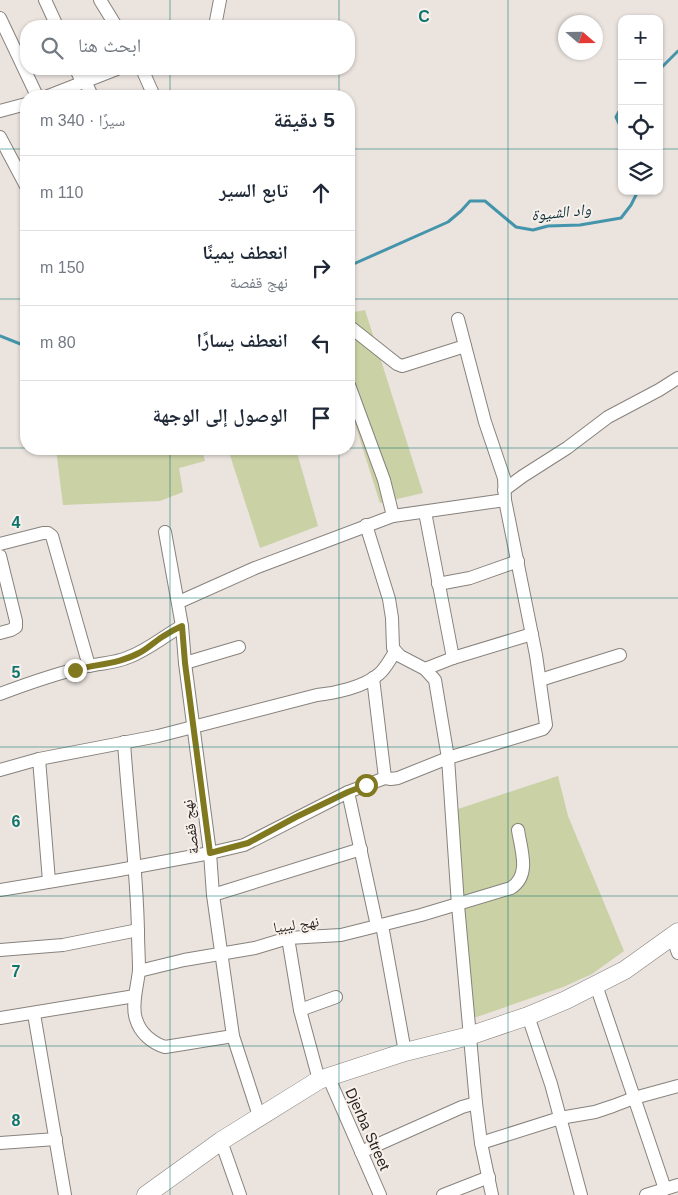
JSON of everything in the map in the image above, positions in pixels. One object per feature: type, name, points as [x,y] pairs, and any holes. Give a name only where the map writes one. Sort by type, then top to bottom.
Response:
[{"type":"main road","points":[[146,1195],[221,1141],[323,1078],[405,1052],[469,1036],[528,1016],[625,970],[675,934]]},
{"type":"street","points":[[45,0],[54,20]]},
{"type":"street","points":[[100,0],[112,20]]},
{"type":"street","points":[[216,20],[220,0]]},
{"type":"street","points":[[0,18],[20,60]]},
{"type":"street","points":[[27,75],[34,90]]},
{"type":"street","points":[[79,75],[88,90]]},
{"type":"street","points":[[63,90],[101,75]]},
{"type":"street","points":[[145,75],[151,90]]},
{"type":"street","points":[[0,111],[20,106]]},
{"type":"street","points":[[0,137],[20,175]]},
{"type":"street","points":[[0,890],[114,872],[210,853],[248,843],[348,792],[385,778],[398,778],[448,758],[543,730],[546,725],[540,680],[504,495],[504,478],[486,422],[458,319]]},
{"type":"street","points":[[355,331],[402,366],[465,346]]},
{"type":"street","points":[[179,602],[255,568],[393,516],[425,512],[504,495],[522,476],[567,448],[608,417],[678,378]]},
{"type":"street","points":[[355,401],[384,480],[393,516]]},
{"type":"street","points":[[425,512],[453,658]]},
{"type":"street","points":[[366,525],[389,599],[393,648],[400,656],[426,669],[435,680],[448,758],[458,904],[476,1103],[492,1195]]},
{"type":"street","name":"نهج قفصة","points":[[165,532],[179,602],[185,663],[210,853],[213,895],[233,1036],[260,1116]]},
{"type":"street","points":[[0,544],[48,533],[52,536],[90,666]]},
{"type":"street","points":[[0,556],[16,627],[0,633]]},
{"type":"street","points":[[438,584],[470,578],[518,562]]},
{"type":"street","points":[[0,694],[30,683],[90,666],[118,662],[140,653],[163,636],[182,626]]},
{"type":"street","points":[[426,669],[453,658],[532,634]]},
{"type":"street","points":[[185,663],[239,647]]},
{"type":"street","points":[[0,770],[38,759],[194,728],[317,695],[334,694],[373,678],[384,669],[395,652]]},
{"type":"street","points":[[540,680],[620,655]]},
{"type":"street","points":[[373,678],[385,778]]},
{"type":"street","points":[[124,742],[138,930],[139,971],[135,996],[136,1019],[146,1036],[154,1044],[165,1047],[233,1036]]},
{"type":"street","points":[[38,759],[49,881]]},
{"type":"street","points":[[348,792],[379,926],[405,1052]]},
{"type":"street","name":"نهج ليبيا","points":[[139,971],[184,960],[255,948],[288,938],[342,935],[511,888],[517,885],[522,878],[524,869],[518,830]]},
{"type":"street","points":[[213,895],[361,849]]},
{"type":"street","points":[[0,950],[64,945],[138,930]]},
{"type":"street","points":[[675,934],[678,953]]},
{"type":"street","name":"Djerba Street","points":[[288,938],[300,1010],[323,1078],[361,1152],[379,1195]]},
{"type":"street","points":[[596,985],[665,1189]]},
{"type":"street","points":[[0,1018],[34,1014],[135,996]]},
{"type":"street","points":[[300,1010],[336,997]]},
{"type":"street","points":[[34,1014],[65,1195]]},
{"type":"street","points":[[528,1016],[551,1084],[581,1195]]},
{"type":"street","points":[[482,1143],[560,1118],[595,1112],[634,1098],[678,1086]]},
{"type":"street","points":[[361,1152],[462,1106],[476,1103]]},
{"type":"street","points":[[0,1144],[56,1139]]},
{"type":"street","points":[[221,1141],[240,1195]]},
{"type":"street","points":[[443,1195],[489,1176]]},
{"type":"street","points":[[646,1195],[678,1185]]},
{"type":"green space","points":[[365,310],[423,493],[380,503],[355,424],[355,312]]},
{"type":"green space","points":[[57,455],[204,455],[205,461],[179,468],[183,492],[160,501],[63,505]]},
{"type":"green space","points":[[230,455],[298,455],[318,526],[260,548]]},
{"type":"green space","points":[[558,776],[568,816],[624,951],[592,974],[563,987],[468,1020],[455,810]]},
{"type":"waterway","name":"واد الشيوة","points":[[663,66],[678,51]]},
{"type":"waterway","name":"واد الشيوة","points":[[618,113],[616,117],[618,121]]},
{"type":"waterway","name":"واد الشيوة","points":[[355,263],[448,222],[470,201],[485,201],[516,227],[533,230],[548,226],[580,225],[621,218],[636,195]]},
{"type":"waterway","name":"واد الشيوة","points":[[0,336],[20,344]]},
{"type":"route","points":[[75,670],[118,662],[140,653],[163,636],[182,626],[185,663],[210,853],[248,843],[296,817],[366,785]]}]
